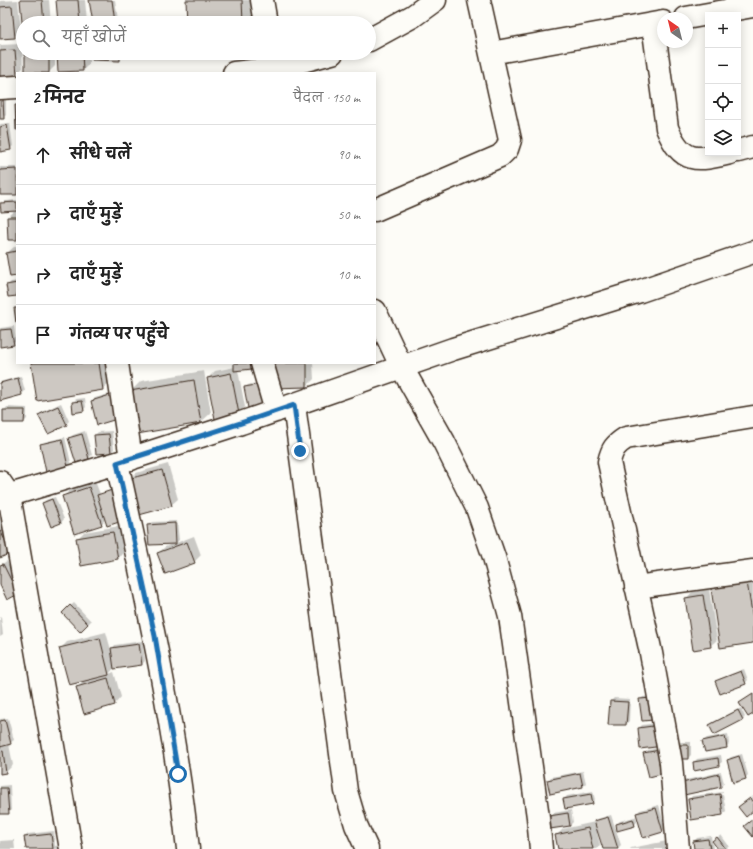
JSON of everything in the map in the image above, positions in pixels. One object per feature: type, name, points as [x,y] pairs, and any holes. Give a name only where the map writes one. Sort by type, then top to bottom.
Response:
[{"type":"street","points":[[262,0],[265,16]]},
{"type":"street","points":[[376,36],[413,16],[435,0]]},
{"type":"street","points":[[376,210],[500,156],[507,150],[510,140],[479,0]]},
{"type":"street","points":[[693,17],[753,6]]},
{"type":"street","points":[[491,53],[657,23]]},
{"type":"street","points":[[660,48],[667,128],[671,139],[678,150],[687,156],[698,158],[717,156]]},
{"type":"street","points":[[239,72],[300,60]]},
{"type":"street","points":[[0,88],[16,87]]},
{"type":"street","points":[[741,150],[753,147]]},
{"type":"street","points":[[70,849],[3,492],[124,461],[285,408],[453,349],[640,291],[753,252]]},
{"type":"street","points":[[376,313],[402,368],[444,442],[477,508],[494,557],[510,616],[538,817],[541,849]]},
{"type":"street","points":[[117,364],[124,461],[183,805],[188,849]]},
{"type":"street","points":[[263,364],[285,408],[346,791],[356,825],[367,849]]},
{"type":"street","points":[[678,849],[672,763],[651,653],[609,462],[611,452],[626,438],[753,417]]},
{"type":"street","points":[[636,587],[753,571]]},
{"type":"building","points":[[20,0],[42,0],[43,16],[22,16]]},
{"type":"building","points":[[56,0],[78,0],[79,16],[57,16]]},
{"type":"building","points":[[89,0],[112,0],[114,16],[92,16]]},
{"type":"building","points":[[186,0],[242,0],[243,16],[187,16]]},
{"type":"building","points":[[12,6],[15,38],[0,39],[0,7]]},
{"type":"building","points":[[15,50],[16,75],[0,77],[0,51]]},
{"type":"building","points":[[25,60],[49,60],[49,72],[25,72]]},
{"type":"building","points":[[57,60],[82,60],[83,71],[58,72]]},
{"type":"building","points":[[92,60],[120,60],[120,61]]},
{"type":"building","points":[[0,99],[3,99],[4,119],[0,119]]},
{"type":"building","points":[[15,105],[16,105],[16,130]]},
{"type":"building","points":[[7,125],[11,150],[0,152],[0,127]]},
{"type":"building","points":[[16,169],[16,195],[0,195],[0,170]]},
{"type":"building","points":[[16,202],[16,211],[1,212],[0,203]]},
{"type":"building","points":[[7,217],[16,217],[16,240],[8,240]]},
{"type":"building","points":[[16,251],[16,276],[10,277],[6,253]]},
{"type":"building","points":[[16,283],[16,296],[8,297],[6,285]]},
{"type":"building","points":[[14,308],[16,308],[16,323]]},
{"type":"building","points":[[11,329],[14,345],[0,347],[0,330]]},
{"type":"building","points":[[31,364],[99,364],[103,390],[37,401]]},
{"type":"building","points":[[234,364],[251,364],[252,369],[234,371]]},
{"type":"building","points":[[272,364],[307,364],[307,387],[273,388]]},
{"type":"building","points":[[231,373],[239,414],[215,419],[207,378]]},
{"type":"building","points":[[18,378],[22,395],[0,401],[0,383]]},
{"type":"building","points":[[194,380],[201,423],[137,434],[130,391]]},
{"type":"building","points":[[262,384],[266,404],[248,408],[244,387]]},
{"type":"building","points":[[110,395],[117,419],[97,425],[91,401]]},
{"type":"building","points":[[82,401],[84,411],[73,413],[72,402]]},
{"type":"building","points":[[58,406],[67,425],[48,434],[38,415]]},
{"type":"building","points":[[3,410],[25,410],[24,423],[3,423]]},
{"type":"building","points":[[82,434],[89,459],[76,463],[68,438]]},
{"type":"building","points":[[109,434],[111,453],[96,454],[94,435]]},
{"type":"building","points":[[62,439],[68,467],[46,472],[40,444]]},
{"type":"building","points":[[162,470],[172,506],[139,515],[128,479]]},
{"type":"building","points":[[89,487],[102,525],[74,534],[62,496]]},
{"type":"building","points":[[115,489],[125,520],[107,526],[97,495]]},
{"type":"building","points":[[52,499],[61,523],[51,527],[42,503]]},
{"type":"building","points":[[175,523],[176,544],[149,545],[147,525]]},
{"type":"building","points":[[0,530],[11,553],[0,558]]},
{"type":"building","points":[[113,532],[118,559],[81,566],[76,538]]},
{"type":"building","points":[[187,542],[195,563],[165,574],[157,553]]},
{"type":"building","points":[[3,564],[18,594],[7,600],[0,585],[0,565]]},
{"type":"building","points":[[746,576],[753,619],[753,643],[720,648],[710,582]]},
{"type":"building","points":[[703,595],[711,647],[693,650],[685,598]]},
{"type":"building","points":[[70,605],[88,624],[80,632],[62,613]]},
{"type":"building","points":[[100,638],[109,675],[69,685],[59,648]]},
{"type":"building","points":[[139,644],[142,665],[114,669],[111,648]]},
{"type":"building","points":[[741,671],[746,684],[720,694],[715,681]]},
{"type":"building","points":[[108,678],[115,705],[84,714],[76,687]]},
{"type":"building","points":[[753,694],[753,714],[748,717],[739,703]]},
{"type":"building","points":[[652,698],[654,720],[642,721],[639,699]]},
{"type":"building","points":[[610,701],[628,702],[626,725],[608,725]]},
{"type":"building","points":[[738,710],[743,720],[714,735],[709,725]]},
{"type":"building","points":[[5,720],[11,744],[0,747],[0,721]]},
{"type":"building","points":[[660,725],[663,746],[640,749],[638,728]]},
{"type":"building","points":[[725,736],[727,748],[705,752],[702,741]]},
{"type":"building","points":[[675,745],[688,745],[688,759],[674,759]]},
{"type":"building","points":[[660,750],[665,773],[649,777],[643,753]]},
{"type":"building","points":[[3,751],[6,773],[0,774],[0,752]]},
{"type":"building","points":[[739,756],[746,779],[733,783],[727,760]]},
{"type":"building","points":[[718,758],[719,766],[694,771],[693,762]]},
{"type":"building","points":[[580,773],[583,787],[550,794],[547,780]]},
{"type":"building","points":[[719,774],[721,787],[684,795],[682,783]]},
{"type":"building","points":[[0,788],[7,788],[9,814],[0,814]]},
{"type":"building","points":[[591,794],[593,804],[565,809],[563,799]]},
{"type":"building","points":[[720,794],[723,815],[691,820],[688,799]]},
{"type":"building","points":[[750,798],[753,803],[753,811],[746,817],[738,807]]},
{"type":"building","points":[[656,808],[663,832],[643,838],[636,813]]},
{"type":"building","points":[[568,813],[570,826],[550,829],[549,816]]},
{"type":"building","points":[[608,817],[618,849],[603,849],[594,821]]},
{"type":"building","points":[[633,819],[635,826],[617,831],[616,824]]},
{"type":"building","points":[[753,819],[753,837],[744,826]]},
{"type":"building","points":[[588,828],[593,849],[558,849],[555,835]]},
{"type":"building","points":[[51,834],[53,849],[26,849],[24,837]]},
{"type":"building","points":[[717,837],[726,849],[718,849],[712,841]]},
{"type":"building","points":[[708,839],[710,849],[694,849],[693,841]]},
{"type":"route","points":[[178,774],[155,636],[117,463],[294,405],[300,451]]}]
